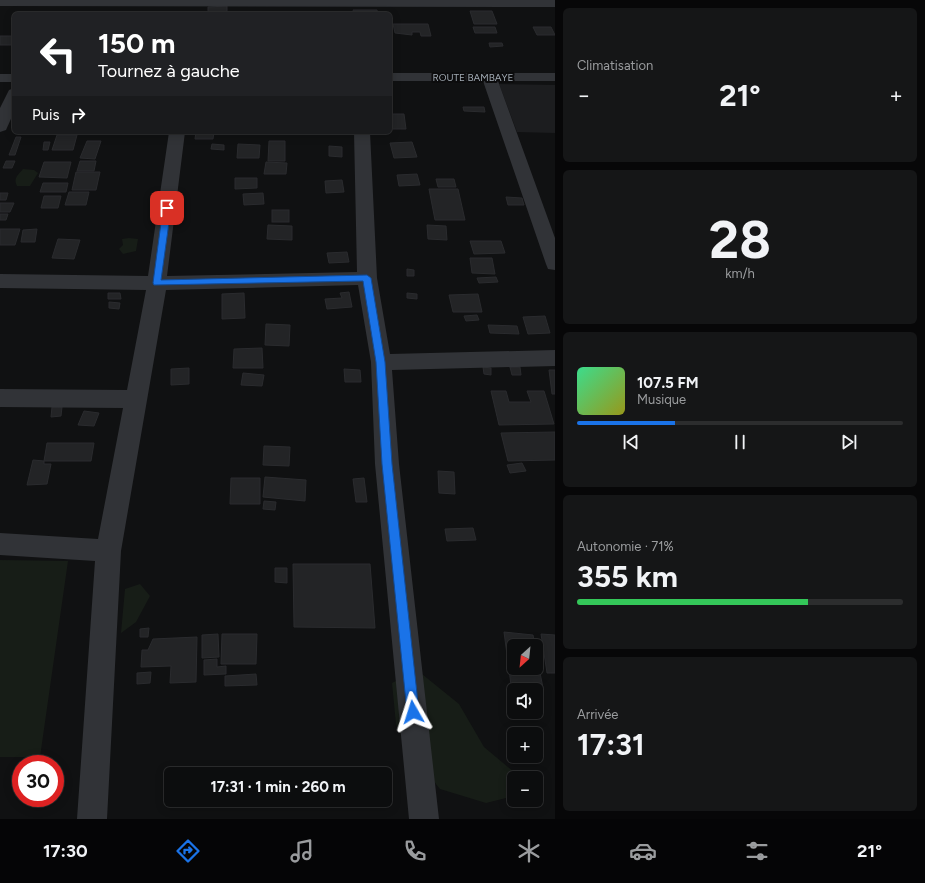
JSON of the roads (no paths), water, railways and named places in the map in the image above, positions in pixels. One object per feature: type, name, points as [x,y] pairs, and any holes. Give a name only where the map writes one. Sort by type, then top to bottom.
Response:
[{"type":"street","points":[[0,2],[190,5],[416,1],[555,3]]},
{"type":"street","name":"ROUTE BAMBAYE","points":[[392,77],[555,77]]},
{"type":"street","points":[[489,77],[555,264]]},
{"type":"street","points":[[0,78],[12,78]]},
{"type":"street","points":[[0,127],[12,98]]},
{"type":"street","points":[[92,819],[108,551],[157,283],[177,134]]},
{"type":"street","points":[[362,134],[367,278],[381,362],[387,464],[424,819]]},
{"type":"street","points":[[0,281],[157,283],[367,278]]},
{"type":"street","points":[[381,362],[555,358]]},
{"type":"street","points":[[0,398],[136,399]]},
{"type":"street","points":[[0,544],[108,551]]}]
